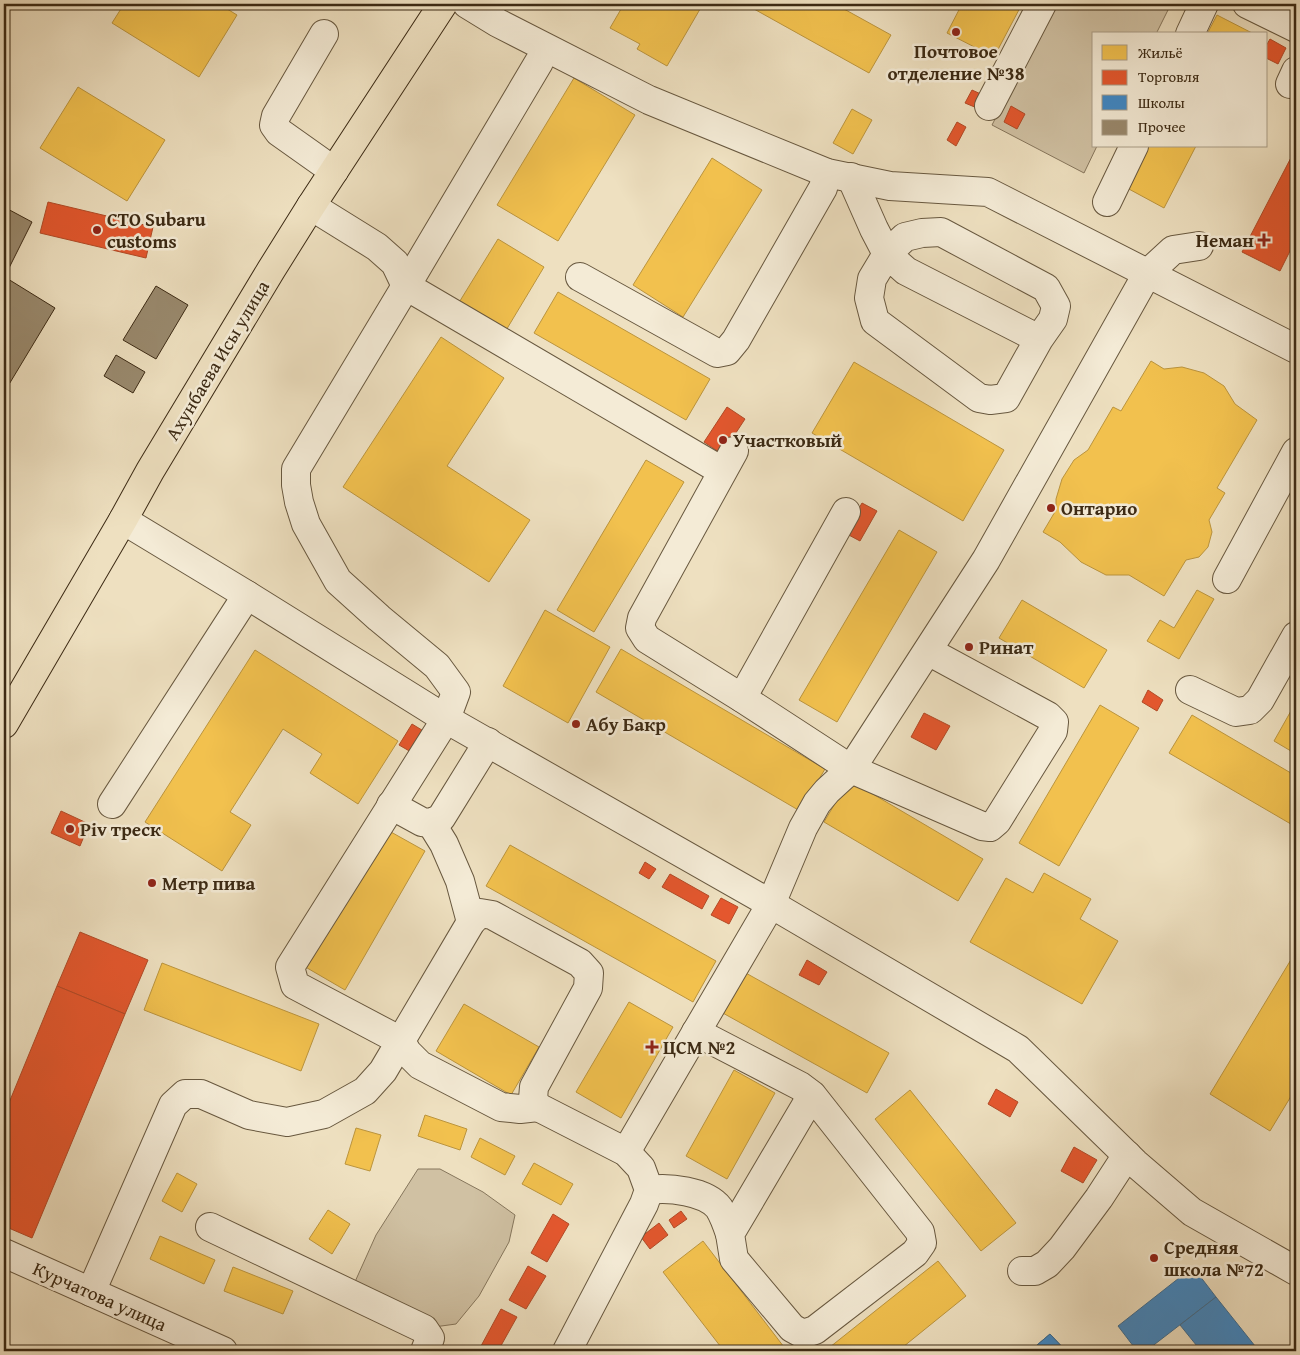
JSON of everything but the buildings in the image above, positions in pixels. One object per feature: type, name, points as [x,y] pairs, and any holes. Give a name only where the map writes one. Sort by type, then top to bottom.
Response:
[{"type":"main road","name":"Ахунбаева Исы улица","points":[[4,724],[150,471],[311,206],[443,4]]},
{"type":"street","points":[[467,4],[504,13],[649,100],[839,175],[890,186],[988,192],[1296,349]]},
{"type":"street","points":[[988,106],[1042,4]]},
{"type":"street","points":[[1191,32],[1204,4]]},
{"type":"street","points":[[1247,4],[1296,28]]},
{"type":"street","points":[[324,34],[276,116],[274,125],[279,132],[334,171]]},
{"type":"street","points":[[538,1107],[520,1109],[502,1107],[420,1065],[407,1052],[401,1041],[295,985],[290,967],[446,719],[456,692],[437,666],[338,581],[306,524],[298,502],[296,469],[539,62]]},
{"type":"street","points":[[1107,202],[1133,148]]},
{"type":"street","points":[[839,175],[874,229],[887,254],[906,271],[1039,339]]},
{"type":"street","points":[[580,277],[716,353],[727,351],[736,340],[823,188],[839,175]]},
{"type":"street","points":[[311,206],[377,248],[395,263],[406,286],[728,461],[642,618],[640,628],[647,639],[851,769],[982,826],[990,827],[997,821],[1053,731],[1054,722],[1048,716],[928,651]]},
{"type":"street","points":[[941,232],[1046,288],[1056,306],[1053,319],[1039,339],[1006,398],[990,400],[979,398],[875,321],[869,298],[872,279],[887,254],[904,237],[922,233],[941,232]]},
{"type":"street","points":[[626,1152],[771,904],[803,828],[817,803],[851,769],[986,560],[1147,274],[1173,250],[1199,246]]},
{"type":"street","points":[[1226,579],[1296,452]]},
{"type":"street","points":[[742,698],[846,512]]},
{"type":"street","points":[[123,520],[446,719],[771,904],[1018,1049],[1127,1155],[1192,1212],[1296,1272]]},
{"type":"street","points":[[112,804],[247,595]]},
{"type":"street","points":[[1190,690],[1236,712],[1250,710],[1260,700],[1296,636]]},
{"type":"street","points":[[391,806],[422,822],[431,823],[440,818],[488,742]]},
{"type":"street","points":[[431,823],[444,844],[460,881],[471,922]]},
{"type":"street","points":[[91,1292],[173,1105],[185,1094],[201,1094],[249,1115],[287,1122],[324,1114],[365,1091],[383,1071],[471,922],[480,913],[492,915],[580,963],[589,974],[588,988],[534,1087],[533,1099],[538,1107],[626,1152],[642,1168],[649,1190],[644,1204],[568,1351]]},
{"type":"street","points":[[649,1190],[694,1193],[718,1207],[730,1234],[734,1259],[792,1328],[803,1334],[815,1330],[915,1253],[922,1243],[920,1232],[812,1095],[800,1086],[696,1032]]},
{"type":"street","points":[[730,1234],[812,1095]]},
{"type":"street","points":[[1022,1271],[1036,1271],[1047,1264],[1062,1248],[1099,1198],[1127,1155]]},
{"type":"street","points":[[210,1227],[424,1328],[430,1338],[425,1351]]},
{"type":"street","name":"Курчатова улица","points":[[4,1252],[223,1351]]},
{"type":"shaded area","points":[[1054,4],[1171,4],[1157,32],[1092,32],[1092,148],[1096,148],[1084,173],[992,125]]},
{"type":"shaded area","points":[[418,1169],[440,1169],[483,1192],[515,1215],[509,1242],[479,1296],[456,1324],[434,1327],[354,1284],[376,1235]]},
{"type":"place","name":"Почтовое отделение №38","points":[[956,32]]},
{"type":"place","name":"СТО Subaru customs","points":[[97,230]]},
{"type":"place","name":"Неман","points":[[1264,240]]},
{"type":"place","name":"Участковый","points":[[723,440]]},
{"type":"place","name":"Онтарио","points":[[1051,508]]},
{"type":"place","name":"Ринат","points":[[969,647]]},
{"type":"place","name":"Абу Бакр","points":[[576,724]]},
{"type":"place","name":"Piv треск","points":[[70,829]]},
{"type":"place","name":"Метр пива","points":[[152,883]]},
{"type":"place","name":"ЦСМ №2","points":[[652,1047]]},
{"type":"place","name":"Средняя школа №72","points":[[1154,1258]]}]
